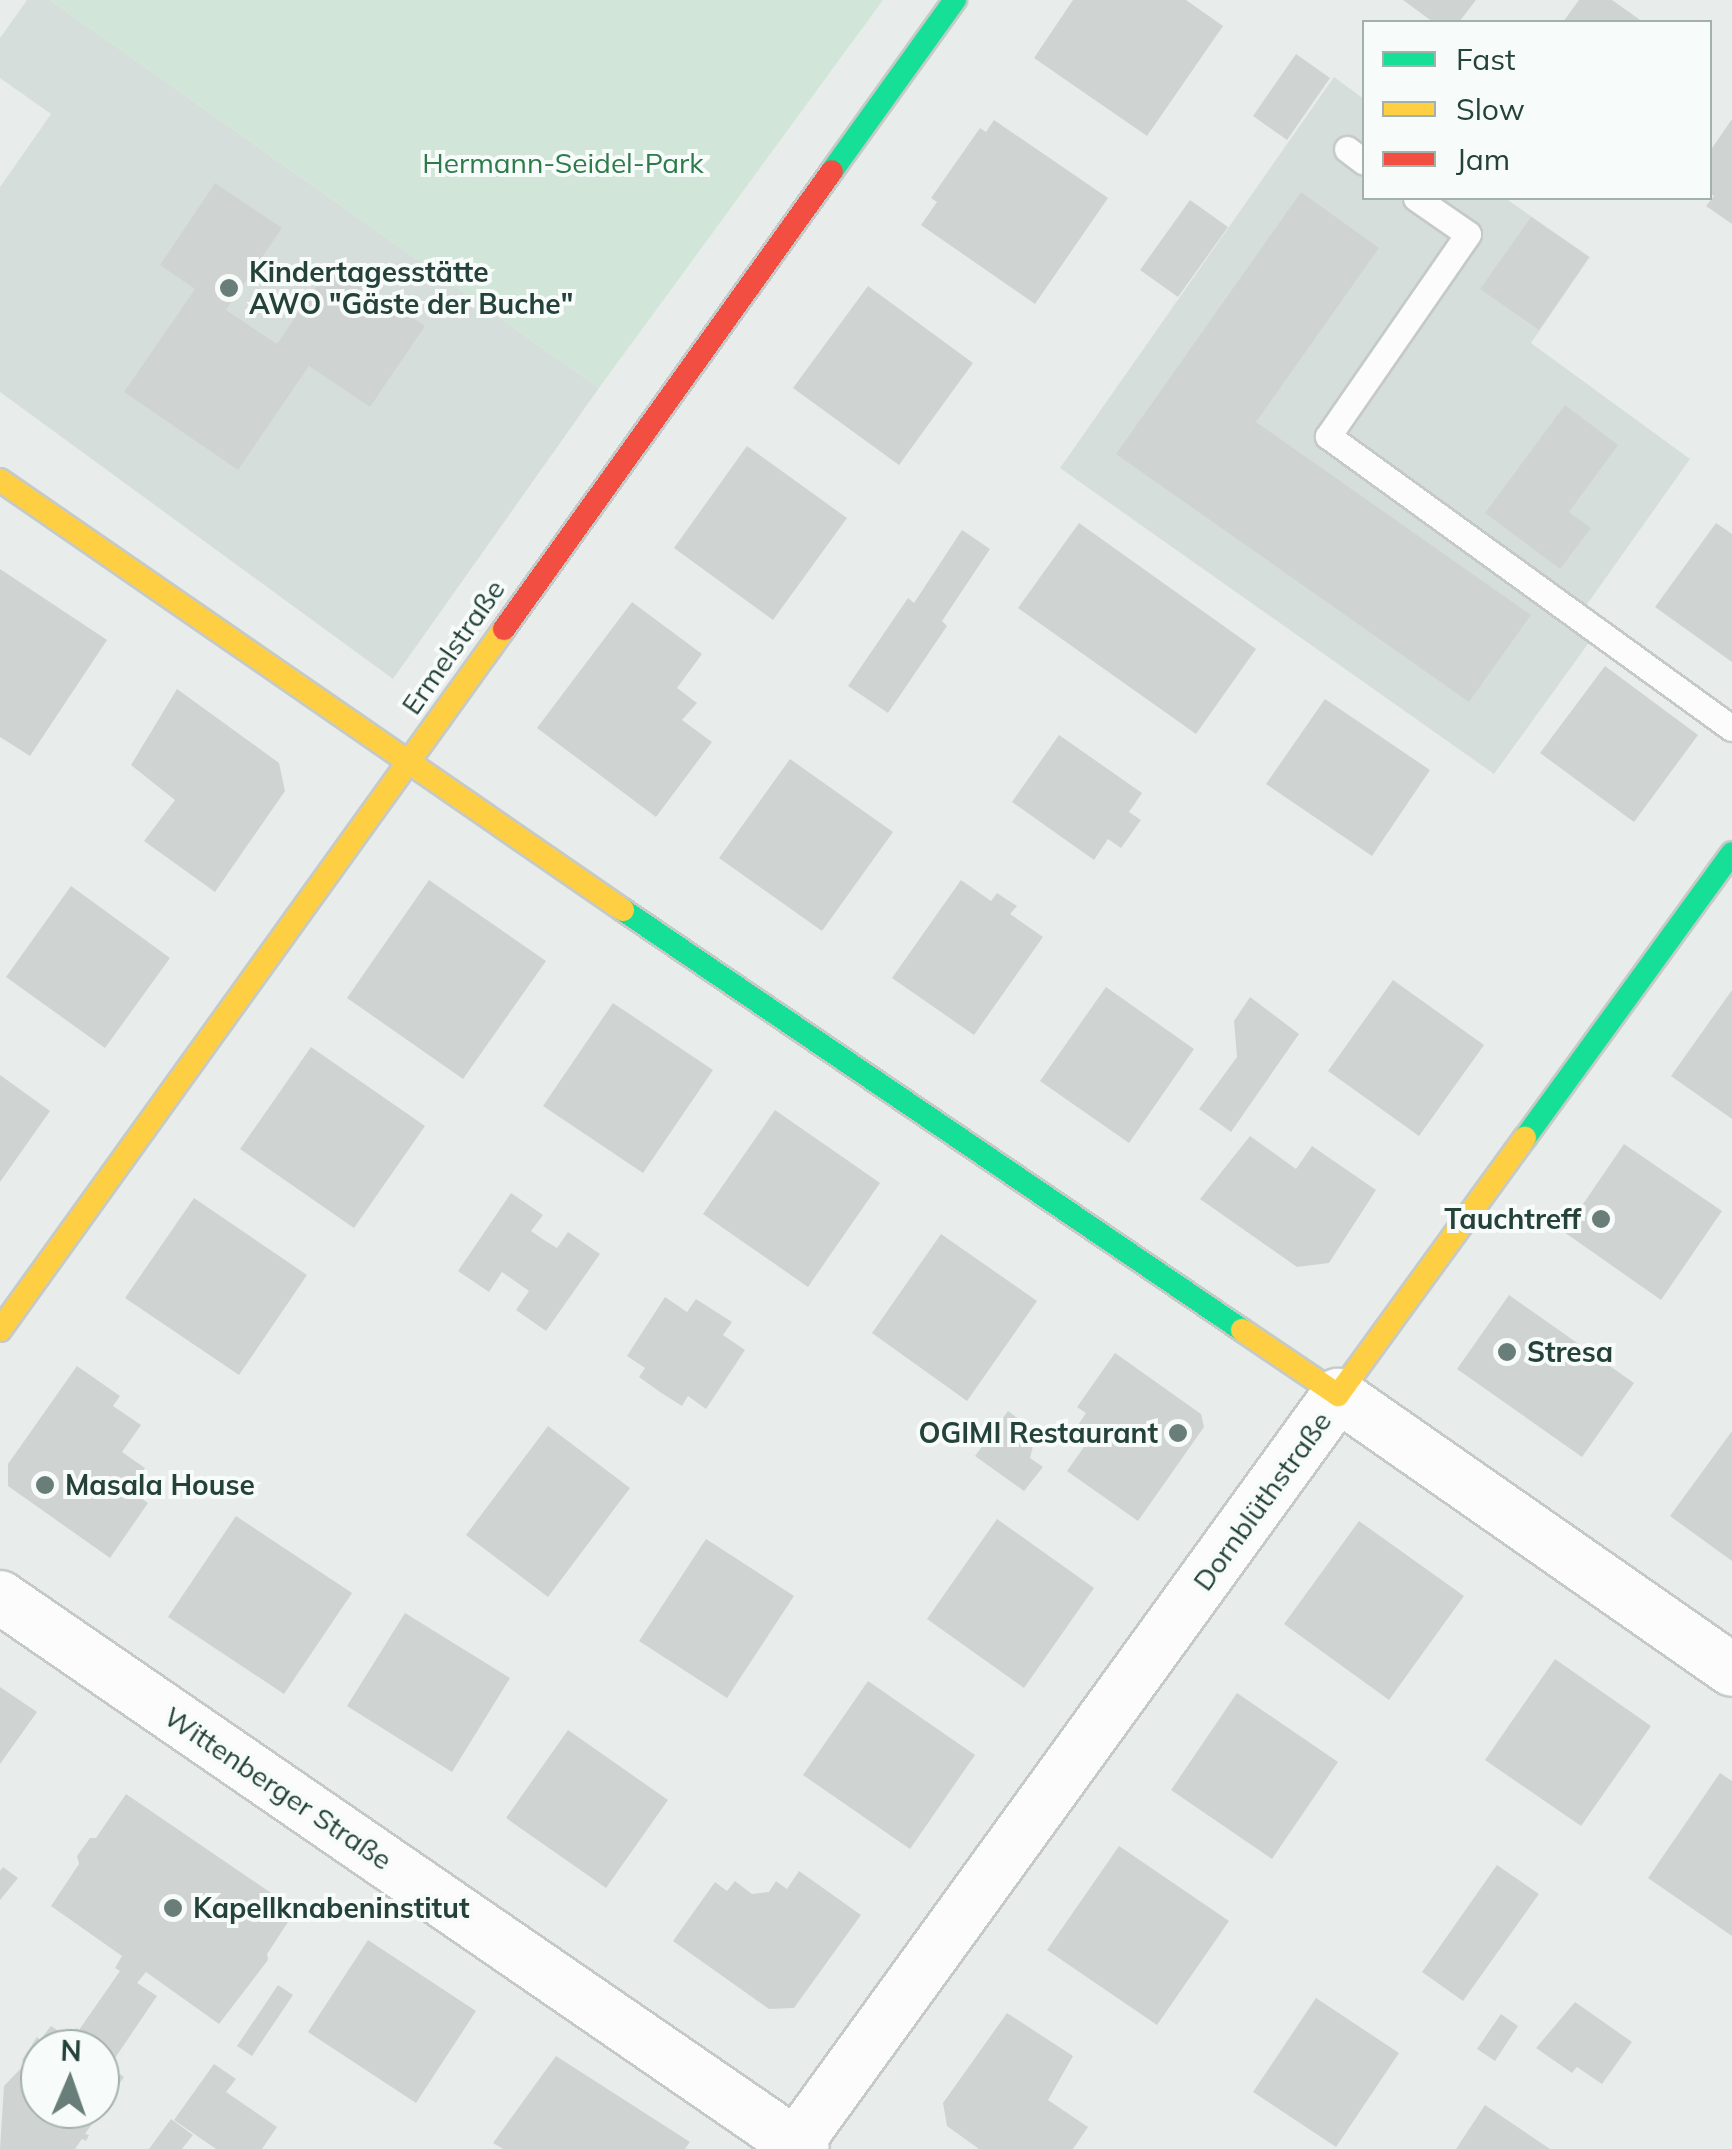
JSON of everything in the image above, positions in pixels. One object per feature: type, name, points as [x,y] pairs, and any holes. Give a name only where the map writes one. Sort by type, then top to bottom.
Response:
[{"type":"street","name":"Ermelstraße","points":[[0,1330],[955,0]]},
{"type":"street","points":[[0,480],[407,764],[1338,1395],[1732,1670]]},
{"type":"street","name":"Dornblüthstraße","points":[[797,2147],[1732,853]]},
{"type":"street","name":"Wittenberger Straße","points":[[0,1596],[797,2147]]},
{"type":"lane","points":[[1419,200],[1468,234],[1328,436],[1732,728]]},
{"type":"shaded area","name":"Kindertagesstätte AWO \"Gäste der Buche\"","points":[[27,0],[50,0],[599,388],[393,679],[0,392],[0,187],[51,114],[0,78],[0,38]]},
{"type":"shaded area","points":[[1334,77],[1362,98],[1362,200],[1508,200],[1590,257],[1531,343],[1690,459],[1571,627],[1590,641],[1494,774],[1060,468]]},
{"type":"green space","name":"Hermann-Seidel-Park","points":[[50,0],[883,0],[599,388]]},
{"type":"building","points":[[1073,0],[1186,0],[1223,26],[1147,136],[1034,58]]},
{"type":"building","points":[[1403,0],[1476,0],[1461,20],[1430,20]]},
{"type":"building","points":[[1579,0],[1612,0],[1640,20],[1564,20]]},
{"type":"building","points":[[1296,54],[1330,78],[1287,140],[1253,116]]},
{"type":"building","points":[[1732,119],[1732,224],[1706,206],[1714,196],[1712,148]]},
{"type":"building","points":[[994,120],[1108,198],[1035,304],[921,225],[937,202],[931,198],[980,128],[986,132]]},
{"type":"building","points":[[215,183],[282,228],[226,310],[277,344],[332,263],[425,326],[370,407],[309,366],[238,470],[124,392],[195,289],[160,265]]},
{"type":"building","points":[[1301,192],[1379,248],[1256,422],[1531,615],[1469,702],[1116,454]]},
{"type":"building","points":[[1190,200],[1228,227],[1178,297],[1140,270]]},
{"type":"building","points":[[1531,217],[1589,257],[1539,330],[1480,289]]},
{"type":"building","points":[[868,286],[973,363],[899,465],[793,388]]},
{"type":"building","points":[[1565,405],[1618,445],[1569,512],[1591,528],[1560,569],[1485,513]]},
{"type":"building","points":[[747,446],[847,518],[773,620],[674,548]]},
{"type":"building","points":[[1079,523],[1256,649],[1196,734],[1018,608]]},
{"type":"building","points":[[1716,523],[1732,534],[1732,662],[1655,607]]},
{"type":"building","points":[[962,530],[990,549],[942,621],[947,626],[888,713],[848,686],[908,598],[914,603]]},
{"type":"building","points":[[0,569],[107,640],[30,756],[0,737]]},
{"type":"building","points":[[632,602],[702,654],[677,688],[697,703],[682,720],[712,742],[656,817],[537,728]]},
{"type":"building","points":[[1605,666],[1698,735],[1634,822],[1540,753]]},
{"type":"building","points":[[177,689],[279,763],[285,791],[215,892],[144,841],[175,800],[131,765]]},
{"type":"building","points":[[1325,699],[1430,770],[1372,856],[1266,784]]},
{"type":"building","points":[[1059,735],[1142,793],[1129,812],[1141,820],[1121,848],[1108,839],[1094,860],[1012,802]]},
{"type":"building","points":[[790,759],[893,832],[822,931],[719,858]]},
{"type":"building","points":[[429,880],[546,961],[463,1079],[347,998]]},
{"type":"building","points":[[961,880],[991,901],[997,893],[1017,906],[1010,914],[1043,937],[974,1035],[892,978]]},
{"type":"building","points":[[71,886],[170,958],[105,1048],[6,977]]},
{"type":"building","points":[[1393,980],[1484,1045],[1419,1136],[1328,1071]]},
{"type":"building","points":[[1106,987],[1194,1049],[1129,1143],[1040,1081]]},
{"type":"building","points":[[1732,990],[1732,1119],[1671,1076]]},
{"type":"building","points":[[1250,997],[1299,1034],[1231,1132],[1199,1109],[1237,1057],[1234,1021]]},
{"type":"building","points":[[613,1003],[713,1070],[643,1173],[543,1106]]},
{"type":"building","points":[[311,1047],[425,1126],[354,1228],[240,1149]]},
{"type":"building","points":[[0,1075],[50,1111],[0,1182]]},
{"type":"building","points":[[775,1110],[880,1183],[808,1287],[703,1214]]},
{"type":"building","points":[[1250,1136],[1296,1169],[1312,1146],[1376,1190],[1329,1263],[1297,1267],[1200,1199]]},
{"type":"building","points":[[1624,1144],[1722,1211],[1661,1300],[1564,1232]]},
{"type":"building","points":[[511,1193],[543,1215],[531,1231],[544,1240],[557,1248],[568,1232],[600,1254],[546,1331],[516,1310],[529,1291],[502,1272],[489,1292],[458,1271]]},
{"type":"building","points":[[194,1198],[307,1275],[239,1375],[125,1298]]},
{"type":"building","points":[[941,1234],[1037,1301],[967,1401],[872,1333]]},
{"type":"building","points":[[1509,1295],[1634,1383],[1582,1457],[1457,1369]]},
{"type":"building","points":[[665,1297],[687,1312],[696,1299],[732,1322],[723,1335],[745,1350],[706,1409],[688,1396],[682,1406],[660,1392],[639,1377],[645,1368],[627,1356]]},
{"type":"building","points":[[1115,1353],[1201,1414],[1204,1427],[1138,1521],[1067,1471],[1086,1444],[1072,1434],[1086,1413],[1077,1407]]},
{"type":"building","points":[[77,1366],[120,1396],[113,1406],[141,1425],[122,1452],[145,1468],[130,1490],[148,1503],[110,1558],[8,1486],[8,1464]]},
{"type":"building","points":[[1008,1411],[1031,1428],[1035,1438],[1030,1458],[1043,1467],[1024,1491],[975,1456]]},
{"type":"building","points":[[548,1426],[630,1488],[548,1597],[466,1535]]},
{"type":"building","points":[[1732,1431],[1732,1561],[1670,1516]]},
{"type":"building","points":[[236,1516],[352,1593],[284,1694],[168,1617]]},
{"type":"building","points":[[997,1519],[1094,1588],[1024,1688],[927,1619]]},
{"type":"building","points":[[1359,1521],[1464,1596],[1389,1700],[1284,1624]]},
{"type":"building","points":[[706,1539],[794,1596],[727,1698],[639,1641]]},
{"type":"building","points":[[405,1613],[510,1678],[452,1772],[347,1706]]},
{"type":"building","points":[[1555,1659],[1651,1726],[1581,1826],[1485,1760]]},
{"type":"building","points":[[868,1681],[975,1755],[910,1849],[803,1775]]},
{"type":"building","points":[[0,1687],[37,1712],[0,1764]]},
{"type":"building","points":[[1237,1693],[1338,1762],[1272,1859],[1171,1790]]},
{"type":"building","points":[[568,1730],[668,1800],[606,1888],[506,1818]]},
{"type":"building","points":[[1720,1773],[1732,1781],[1732,1936],[1648,1878]]},
{"type":"building","name":"Kapellknabeninstitut","points":[[126,1794],[296,1910],[267,1954],[268,1960],[219,2024],[146,1972],[137,1983],[157,1996],[120,2051],[120,2029],[80,2029],[120,1971],[115,1968],[122,1956],[51,1906],[79,1864],[77,1856],[90,1838],[96,1838]]},
{"type":"building","points":[[1119,1846],[1229,1921],[1157,2025],[1047,1950]]},
{"type":"building","points":[[1497,1865],[1539,1894],[1463,2001],[1422,1972]]},
{"type":"building","points":[[3,1867],[18,1878],[0,1900],[0,1871]]},
{"type":"building","points":[[799,1871],[861,1915],[794,2008],[769,2009],[673,1941],[715,1882],[727,1891],[735,1881],[752,1894],[769,1892],[776,1881],[787,1889]]},
{"type":"building","points":[[368,1940],[476,2011],[416,2103],[308,2032]]},
{"type":"building","points":[[278,1985],[293,1995],[252,2056],[237,2046]]},
{"type":"building","points":[[1316,1998],[1399,2053],[1336,2147],[1253,2092]]},
{"type":"building","points":[[1575,2002],[1632,2042],[1602,2084],[1577,2067],[1572,2073],[1536,2048]]},
{"type":"building","points":[[1007,2013],[1073,2056],[1048,2100],[1088,2127],[1073,2149],[979,2149],[947,2126],[943,2103]]},
{"type":"building","points":[[1501,2014],[1518,2026],[1495,2061],[1477,2049]]},
{"type":"building","points":[[556,2056],[690,2142],[685,2149],[503,2149],[493,2143]]},
{"type":"building","points":[[214,2064],[236,2079],[226,2092],[277,2127],[262,2149],[216,2149],[174,2120]]},
{"type":"building","name":"Kapellknabeninstitut","points":[[20,2069],[20,2129],[88,2129],[86,2141],[82,2139],[75,2149],[0,2149],[4,2086]]},
{"type":"building","points":[[1485,2105],[1550,2149],[1456,2149]]},
{"type":"building","points":[[171,2119],[193,2135],[182,2149],[149,2149]]},
{"type":"traffic: fast","points":[[832,171],[955,0]]},
{"type":"traffic: fast","points":[[1525,1138],[1732,853]]},
{"type":"traffic: fast","points":[[623,910],[1242,1330]]},
{"type":"traffic: slow","points":[[0,480],[623,910]]},
{"type":"traffic: slow","points":[[0,1330],[504,629]]},
{"type":"traffic: slow","points":[[1242,1330],[1338,1395],[1525,1138]]},
{"type":"traffic: jam","points":[[504,629],[832,171]]},
{"type":"place","name":"Kindertagesstätte AWO \"Gäste der Buche\"","points":[[229,288]]},
{"type":"place","name":"Tauchtreff","points":[[1601,1219]]},
{"type":"place","name":"Stresa","points":[[1507,1352]]},
{"type":"place","name":"OGIMI Restaurant","points":[[1178,1433]]},
{"type":"place","name":"Masala House","points":[[45,1485]]},
{"type":"place","name":"Kapellknabeninstitut","points":[[173,1908]]}]
